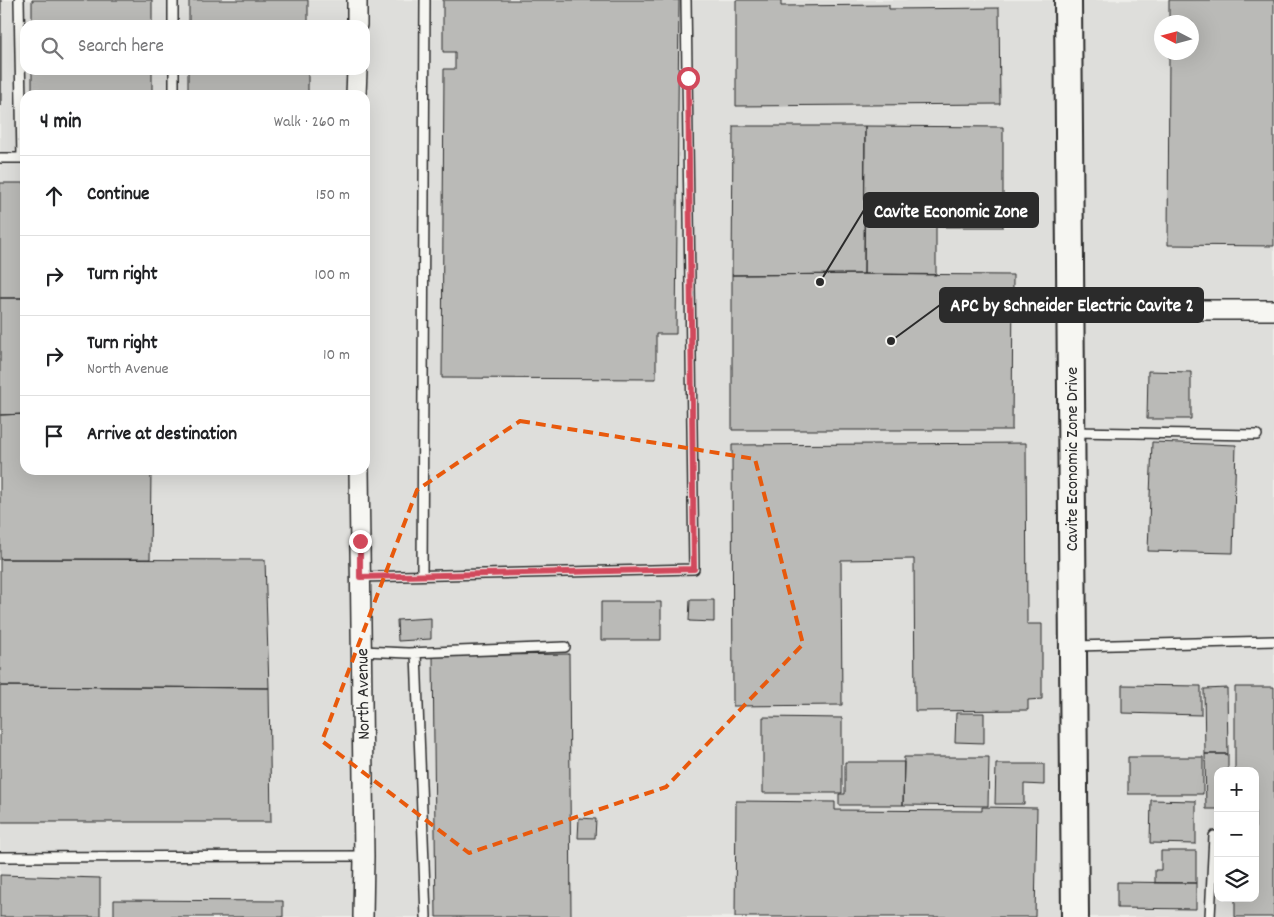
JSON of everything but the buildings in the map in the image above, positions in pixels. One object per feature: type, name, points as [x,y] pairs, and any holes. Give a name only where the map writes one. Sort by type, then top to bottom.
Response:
[{"type":"street","points":[[357,20],[358,0]]},
{"type":"street","name":"Cavite Economic Zone Drive","points":[[1068,0],[1075,917]]},
{"type":"street","points":[[356,75],[356,90]]},
{"type":"street","points":[[1070,310],[1274,310]]},
{"type":"street","name":"North Avenue","points":[[359,475],[364,856],[363,917]]},
{"type":"lane","points":[[20,0],[20,20]]},
{"type":"lane","points":[[173,0],[173,20]]},
{"type":"lane","points":[[422,575],[425,0]]},
{"type":"lane","points":[[360,577],[694,569],[686,0]]},
{"type":"lane","points":[[21,75],[22,90]]},
{"type":"lane","points":[[174,75],[174,90]]},
{"type":"lane","points":[[0,158],[20,158]]},
{"type":"lane","points":[[1071,432],[1258,435]]},
{"type":"lane","points":[[1072,646],[1274,641]]},
{"type":"lane","points":[[362,651],[416,653],[565,647]]},
{"type":"lane","points":[[416,653],[426,917]]},
{"type":"lane","points":[[1210,917],[1214,836]]},
{"type":"lane","points":[[0,857],[364,856]]},
{"type":"highlighted area","points":[[520,421],[755,459],[803,644],[666,787],[469,853],[322,741],[417,490]]},
{"type":"shaded area","points":[[0,0],[1274,0],[1274,917],[0,917]]},
{"type":"place","name":"Cavite Economic Zone","points":[[820,282]]},
{"type":"place","name":"APC by Schneider Electric Cavite 2","points":[[891,341]]},
{"type":"route","points":[[360,541],[360,577],[694,569],[688,78]]}]
